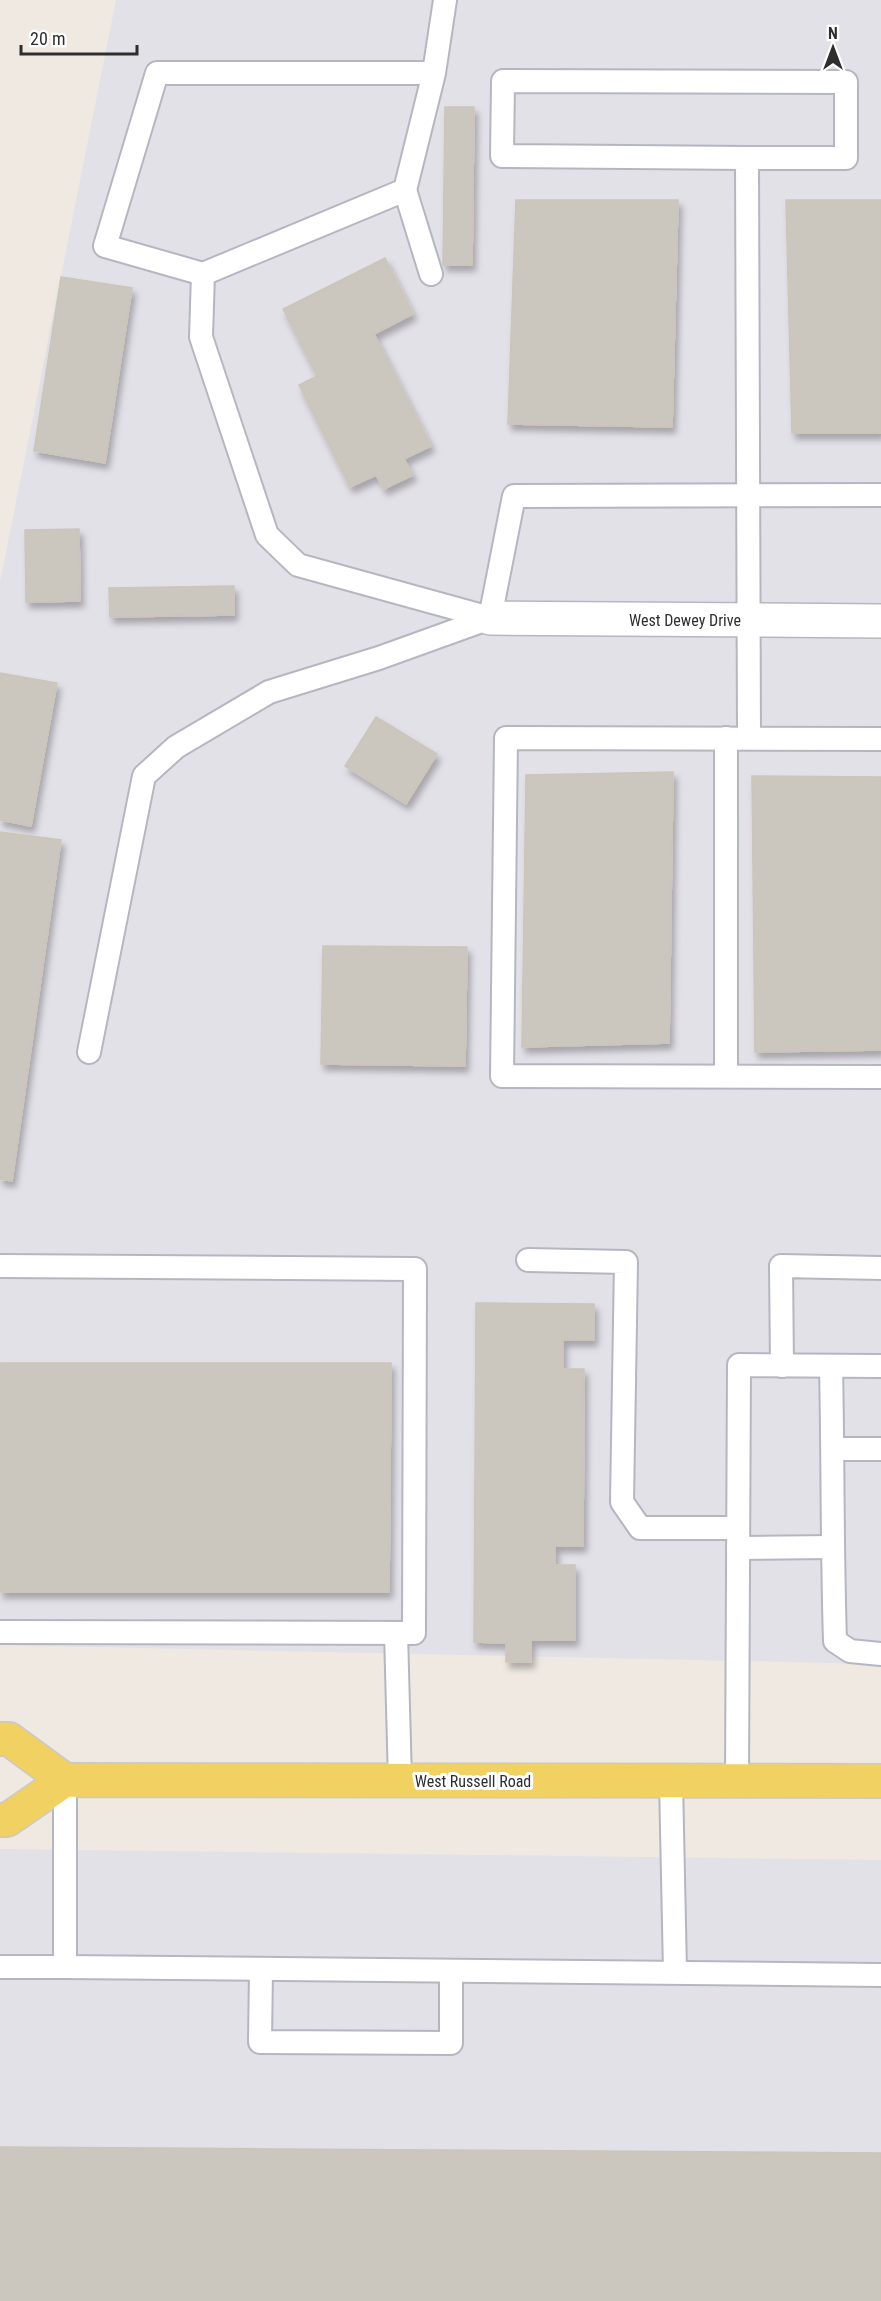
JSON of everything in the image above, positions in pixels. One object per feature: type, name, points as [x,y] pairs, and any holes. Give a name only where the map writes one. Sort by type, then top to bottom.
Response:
[{"type":"main road","points":[[0,1739],[9,1739],[65,1780],[7,1820],[0,1820]]},
{"type":"main road","name":"West Russell Road","points":[[65,1780],[881,1781]]},
{"type":"street","name":"West Dewey Drive","points":[[490,618],[881,621]]},
{"type":"lane","points":[[431,274],[405,190],[434,73],[445,0]]},
{"type":"lane","points":[[405,190],[203,274],[105,246],[157,73],[434,73]]},
{"type":"lane","points":[[503,81],[846,81],[846,158],[747,158],[502,156],[503,81]]},
{"type":"lane","points":[[747,158],[749,738]]},
{"type":"lane","points":[[203,274],[201,337],[267,535],[298,565],[490,618]]},
{"type":"lane","points":[[490,618],[514,496],[881,495]]},
{"type":"lane","points":[[89,1052],[144,776],[176,747],[269,692],[379,658],[490,618]]},
{"type":"lane","points":[[881,739],[506,738],[502,1076],[881,1077]]},
{"type":"lane","points":[[726,738],[726,1076]]},
{"type":"lane","points":[[528,1260],[626,1262],[622,1502],[640,1528],[832,1547]]},
{"type":"lane","points":[[0,1266],[415,1269],[414,1633],[0,1632]]},
{"type":"lane","points":[[782,1366],[782,1266],[881,1268]]},
{"type":"lane","points":[[737,1781],[739,1365],[881,1366]]},
{"type":"lane","points":[[831,1366],[835,1641],[850,1652],[881,1654]]},
{"type":"lane","points":[[833,1449],[881,1449]]},
{"type":"lane","points":[[396,1633],[400,1781]]},
{"type":"lane","points":[[64,1967],[65,1780]]},
{"type":"lane","points":[[671,1781],[675,1972]]},
{"type":"lane","points":[[0,1967],[881,1975]]},
{"type":"lane","points":[[261,1969],[260,2042],[451,2043],[451,1971]]},
{"type":"shaded area","points":[[116,0],[881,0],[881,1664],[0,1645],[0,582]]},
{"type":"shaded area","points":[[0,1849],[881,1860],[881,2301],[0,2301]]},
{"type":"building","points":[[445,107],[474,107],[472,265],[443,265]]},
{"type":"building","points":[[516,200],[678,200],[672,427],[508,424]]},
{"type":"building","points":[[786,200],[881,200],[881,433],[792,433]]},
{"type":"building","points":[[385,258],[413,314],[374,334],[431,446],[404,459],[413,475],[384,489],[376,475],[350,487],[299,385],[317,376],[283,309]]},
{"type":"building","points":[[61,277],[132,288],[105,463],[34,451]]},
{"type":"building","points":[[79,529],[80,601],[26,602],[25,530]]},
{"type":"building","points":[[234,586],[234,615],[110,617],[109,588]]},
{"type":"building","points":[[0,673],[57,683],[31,826],[0,820]]},
{"type":"building","points":[[376,717],[437,754],[406,804],[345,766]]},
{"type":"building","points":[[673,772],[669,1043],[522,1047],[526,775]]},
{"type":"building","points":[[752,776],[881,777],[881,1050],[755,1052]]},
{"type":"building","points":[[0,832],[61,840],[12,1181],[0,1179]]},
{"type":"building","points":[[323,946],[467,947],[465,1066],[321,1064]]},
{"type":"building","points":[[476,1303],[594,1304],[594,1340],[563,1340],[563,1369],[584,1369],[583,1546],[555,1546],[555,1565],[575,1565],[575,1640],[531,1640],[531,1662],[506,1662],[506,1643],[474,1642]]},
{"type":"building","points":[[0,1363],[391,1363],[389,1592],[0,1592]]},
{"type":"building","points":[[0,2147],[881,2153],[881,2301],[0,2301]]}]
